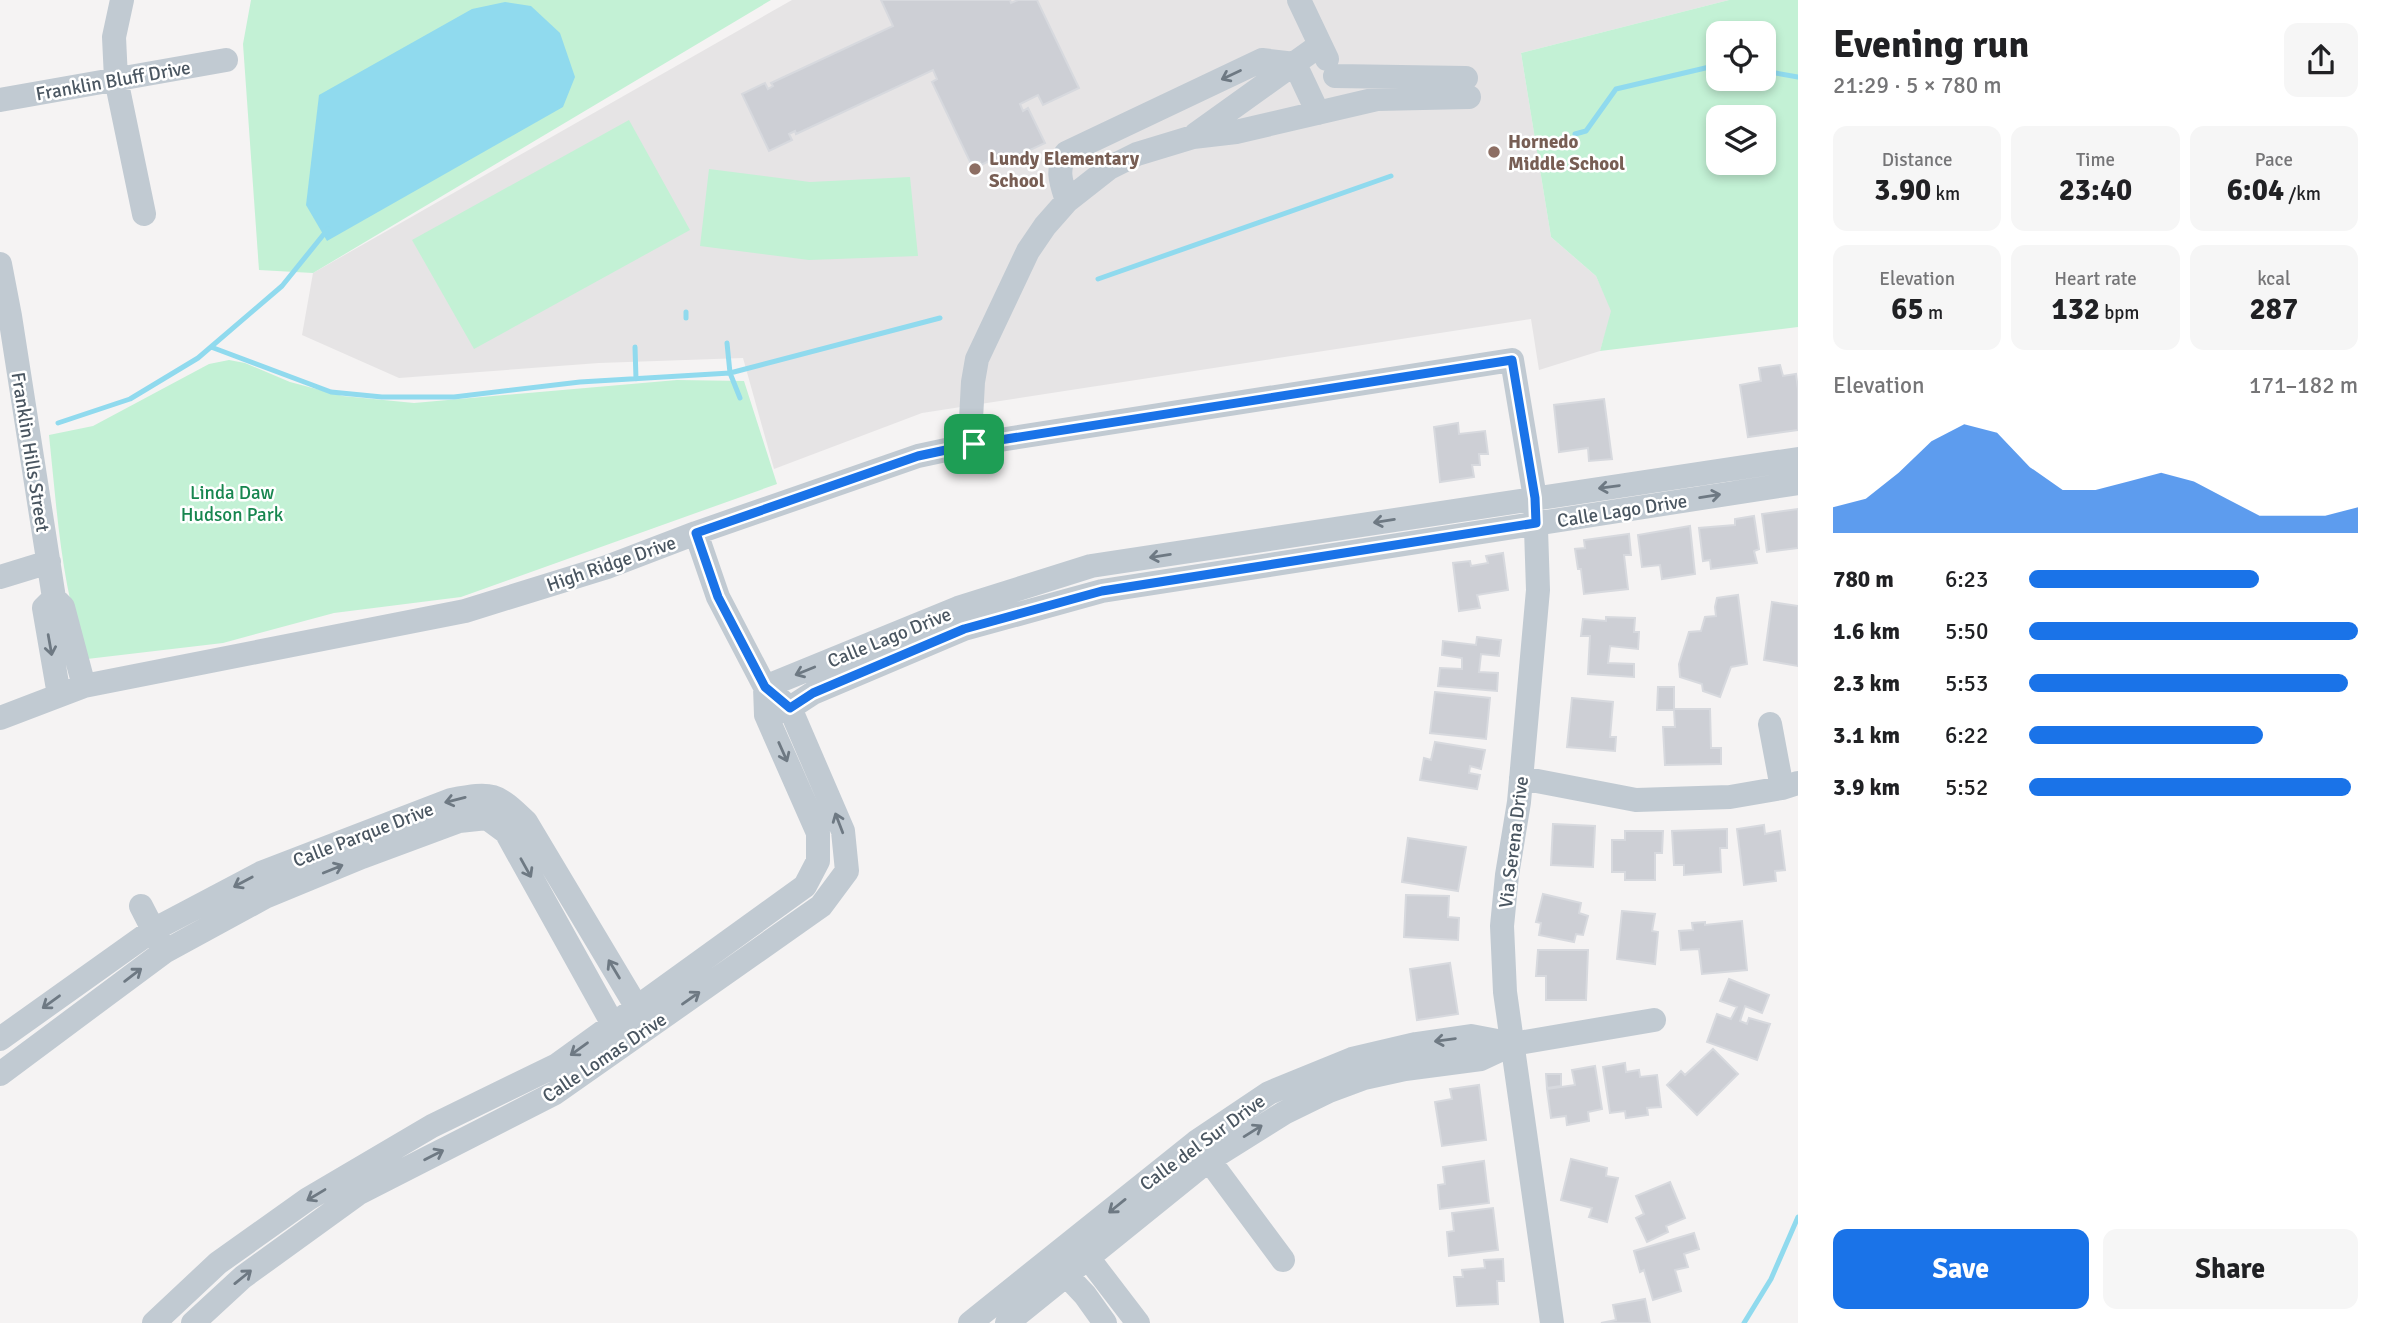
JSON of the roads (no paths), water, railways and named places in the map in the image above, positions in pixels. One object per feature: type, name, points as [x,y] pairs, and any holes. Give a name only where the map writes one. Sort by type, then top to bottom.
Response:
[{"type":"street","points":[[122,0],[114,37],[117,79],[144,214]]},
{"type":"street","points":[[1298,0],[1349,107]]},
{"type":"street","points":[[1193,136],[1320,45]]},
{"type":"street","name":"Franklin Bluff Drive","points":[[0,100],[226,60]]},
{"type":"street","points":[[1068,201],[1060,181],[1060,164],[1066,153],[1262,60],[1295,64]]},
{"type":"street","points":[[1295,64],[1318,113]]},
{"type":"street","points":[[974,444],[971,419],[977,359],[1028,251],[1045,226],[1068,201],[1109,168],[1137,154],[1193,136],[1236,132],[1377,99],[1467,88],[1335,76]]},
{"type":"street","name":"Franklin Hills Street","points":[[0,264],[5,318],[54,598],[63,607],[84,686]]},
{"type":"street","name":"High Ridge Drive","points":[[0,718],[84,686],[465,611],[607,567],[696,533],[918,456],[974,444],[1512,360]]},
{"type":"street","name":"Via Serena Drive","points":[[1512,360],[1535,498],[1538,590],[1521,778],[1502,926],[1505,992],[1552,1323]]},
{"type":"street","name":"Calle Lago Drive","points":[[765,687],[958,608],[1102,591],[1536,523],[1752,478],[1798,459]]},
{"type":"street","name":"Calle Lago Drive","points":[[766,715],[790,708],[813,693],[964,629],[1091,566],[1535,498],[1752,478],[1798,483]]},
{"type":"street","points":[[696,533],[718,597],[765,687],[790,708],[844,831],[847,871],[818,861],[818,833],[766,715],[765,687]]},
{"type":"street","points":[[1281,537],[1284,562]]},
{"type":"street","points":[[0,577],[49,562]]},
{"type":"street","name":"Franklin Hills Street","points":[[54,598],[44,608],[59,695]]},
{"type":"street","points":[[1521,778],[1636,800],[1730,797],[1790,786],[1770,724]]},
{"type":"street","name":"Calle Parque Drive","points":[[0,1039],[159,941],[261,873],[451,800],[478,795],[488,807]]},
{"type":"street","points":[[618,1035],[506,832],[488,807],[502,799],[526,822],[643,1017]]},
{"type":"street","name":"Calle Lomas Drive","points":[[193,1323],[243,1277],[355,1184],[432,1126],[618,1035],[643,1017],[751,925],[805,886],[818,861]]},
{"type":"street","name":"Calle Lomas Drive","points":[[643,1017],[767,944],[821,906],[847,871]]},
{"type":"street","points":[[141,905],[159,941]]},
{"type":"street","points":[[751,925],[767,944]]},
{"type":"street","name":"Calle Parque Drive","points":[[0,1074],[159,941]]},
{"type":"street","name":"Calle del Sur Drive","points":[[970,1323],[1059,1267],[1203,1151],[1269,1093],[1352,1059],[1416,1044],[1471,1036],[1513,1044],[1654,1020]]},
{"type":"street","points":[[1203,1151],[1283,1260]]},
{"type":"street","name":"Calle Lomas Drive","points":[[154,1323],[218,1263],[308,1199],[355,1184]]},
{"type":"street","points":[[1081,1249],[1138,1323]]},
{"type":"street","points":[[1059,1267],[1105,1323]]},
{"type":"street","name":"Calle del Sur Drive","points":[[1007,1323],[1059,1267]]},
{"type":"water","points":[[505,2],[531,6],[560,33],[575,77],[563,107],[327,241],[306,205],[319,95],[472,9]]},
{"type":"waterway","points":[[1575,134],[1586,131],[1616,89],[1706,68]]},
{"type":"waterway","points":[[1776,73],[1798,77]]},
{"type":"waterway","points":[[1098,279],[1391,176]]},
{"type":"waterway","points":[[58,423],[130,399],[198,358],[282,286],[328,229]]},
{"type":"waterway","points":[[686,312],[686,318]]},
{"type":"waterway","points":[[211,347],[331,392],[382,397],[454,397],[580,382],[730,373],[940,318]]},
{"type":"waterway","points":[[727,343],[730,373],[740,398]]},
{"type":"waterway","points":[[635,347],[636,379]]},
{"type":"waterway","points":[[1744,1323],[1771,1279],[1798,1217]]},
{"type":"place","name":"Hornedo Middle School","points":[[1494,152]]},
{"type":"place","name":"Lundy Elementary School","points":[[975,169]]},
{"type":"park label","name":"Linda Daw Hudson Park","points":[[232,503]]}]
